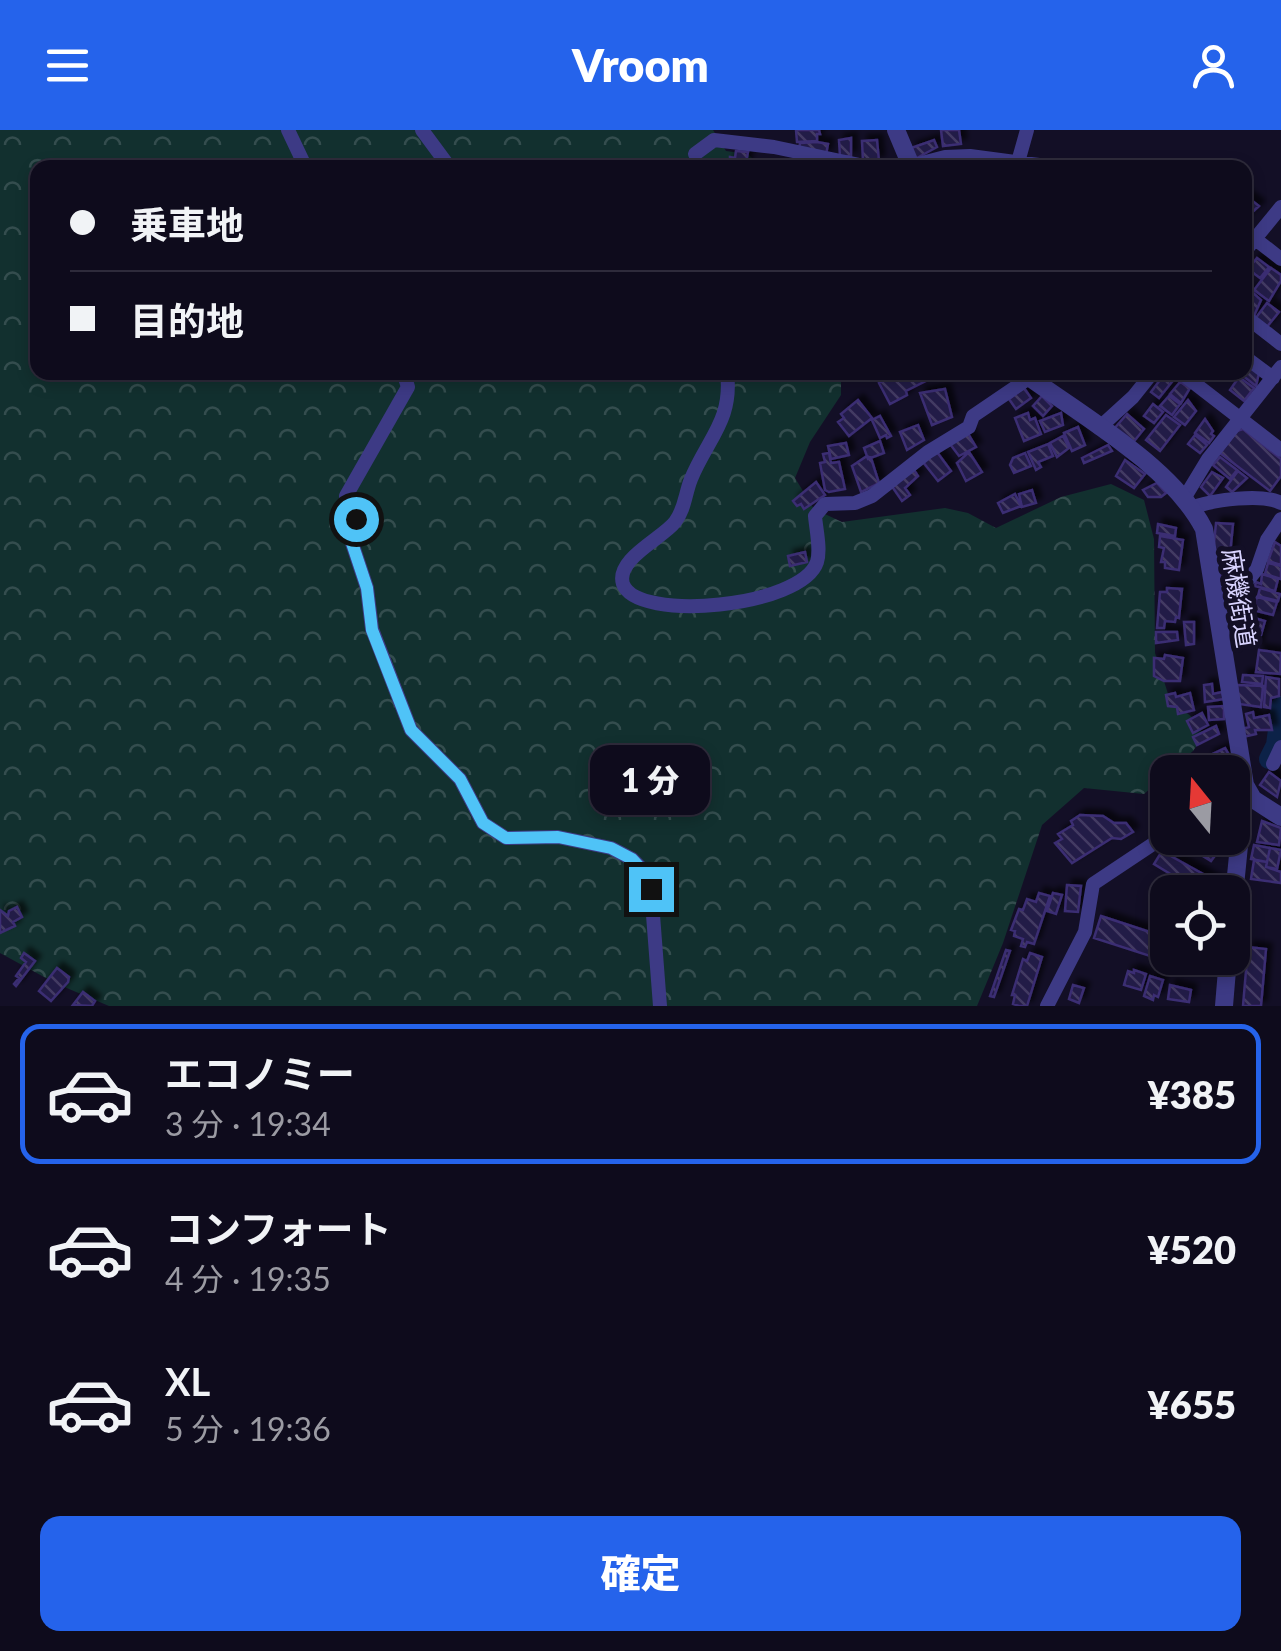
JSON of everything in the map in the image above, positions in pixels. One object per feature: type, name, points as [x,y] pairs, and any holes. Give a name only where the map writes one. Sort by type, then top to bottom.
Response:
[{"type":"street","points":[[288,130],[302,160]]},
{"type":"street","points":[[422,130],[444,160]]},
{"type":"street","points":[[896,130],[909,160]]},
{"type":"street","points":[[1019,160],[1027,130]]},
{"type":"street","points":[[696,154],[714,140],[836,160]]},
{"type":"street","points":[[938,160],[953,156],[996,160]]},
{"type":"street","points":[[1252,232],[1281,207]]},
{"type":"street","points":[[1252,236],[1281,259]]},
{"type":"street","points":[[1252,321],[1281,344]]},
{"type":"street","points":[[1189,502],[1208,459],[1277,372],[1252,360]]},
{"type":"street","points":[[406,380],[408,388],[346,496],[356,519],[351,540],[367,588],[372,630],[411,730],[460,779],[483,823],[506,838],[558,837],[611,848],[632,859],[644,872],[651,889],[660,1006]]},
{"type":"street","points":[[728,380],[726,415],[690,480],[684,507],[674,524],[636,554],[623,572],[624,587],[648,603],[729,605],[796,586],[818,560],[815,516],[825,504],[855,502],[872,496],[928,452],[969,427],[973,416],[1019,380]]},
{"type":"street","points":[[1032,380],[1161,474],[1189,502],[1272,499],[1281,503]]},
{"type":"street","points":[[1099,428],[1147,380]]},
{"type":"street","points":[[1190,380],[1281,450]]},
{"type":"street","name":"麻機街道","points":[[1189,502],[1204,529],[1237,755]]},
{"type":"street","points":[[1218,618],[1256,569],[1279,527]]},
{"type":"street","points":[[1273,764],[1281,746]]},
{"type":"street","points":[[1250,794],[1281,817]]},
{"type":"street","points":[[1047,1006],[1085,932],[1093,884],[1150,846]]},
{"type":"street","points":[[1224,1006],[1227,975]]},
{"type":"green space","points":[[0,130],[713,130],[726,151],[748,154],[754,160],[30,160],[30,380],[841,380],[841,395],[810,442],[795,478],[814,509],[842,522],[945,508],[968,513],[996,528],[1061,497],[1111,484],[1144,500],[1154,539],[1155,653],[1170,700],[1192,717],[1204,735],[1188,755],[1150,755],[1150,789],[1144,794],[1084,788],[1042,825],[1003,943],[977,1006],[109,1006],[0,953]]},
{"type":"building","points":[[796,130],[819,130],[820,134],[817,141],[797,142]]},
{"type":"building","points":[[941,130],[959,130],[961,144],[943,146]]},
{"type":"building","points":[[851,138],[851,156],[840,157],[839,140]]},
{"type":"building","points":[[877,140],[879,160],[863,160],[862,141]]},
{"type":"building","points":[[934,140],[937,147],[915,159],[911,148]]},
{"type":"building","points":[[800,143],[828,144],[826,155],[799,150]]},
{"type":"building","points":[[736,151],[748,152],[746,160],[730,160],[735,158]]},
{"type":"building","points":[[1257,258],[1269,267],[1260,278],[1252,272]]},
{"type":"building","points":[[1271,268],[1281,275],[1281,281],[1269,301],[1254,290]]},
{"type":"building","points":[[1252,292],[1261,300],[1252,315]]},
{"type":"building","points":[[1267,303],[1279,312],[1266,328],[1255,319]]},
{"type":"building","points":[[1252,369],[1259,373],[1256,386],[1248,380],[1252,380]]},
{"type":"building","points":[[885,380],[928,380],[890,404],[879,383]]},
{"type":"building","points":[[1160,380],[1173,380],[1159,398],[1151,392]]},
{"type":"building","points":[[1237,380],[1254,388],[1244,401],[1230,390]]},
{"type":"building","points":[[1180,382],[1190,388],[1181,403],[1170,394]]},
{"type":"building","points":[[1024,388],[1031,398],[1016,409],[1009,399]]},
{"type":"building","points":[[945,389],[952,417],[932,425],[920,393]]},
{"type":"building","points":[[1042,396],[1052,406],[1043,416],[1033,406]]},
{"type":"building","points":[[1169,396],[1180,404],[1172,415],[1160,406]]},
{"type":"building","points":[[858,400],[872,418],[849,436],[838,422],[844,418],[841,414]]},
{"type":"building","points":[[1188,400],[1196,411],[1185,425],[1174,417]]},
{"type":"building","points":[[1153,404],[1163,412],[1154,423],[1144,416]]},
{"type":"building","points":[[1028,413],[1030,420],[1035,418],[1041,434],[1024,441],[1015,418]]},
{"type":"building","points":[[1061,413],[1063,425],[1045,432],[1040,421]]},
{"type":"building","points":[[1127,414],[1144,429],[1131,445],[1113,430]]},
{"type":"building","points":[[1166,415],[1180,425],[1160,451],[1146,440]]},
{"type":"building","points":[[880,416],[891,436],[887,438],[880,438],[872,420]]},
{"type":"building","points":[[1205,419],[1214,436],[1209,443],[1195,433]]},
{"type":"building","points":[[918,425],[924,440],[907,450],[900,432]]},
{"type":"building","points":[[1078,427],[1085,445],[1072,451],[1064,433]]},
{"type":"building","points":[[1243,429],[1281,459],[1281,476],[1270,491],[1220,453]]},
{"type":"building","points":[[967,432],[976,447],[959,456],[950,444]]},
{"type":"building","points":[[1195,435],[1207,445],[1200,453],[1188,444]]},
{"type":"building","points":[[1063,436],[1069,448],[1057,457],[1050,443]]},
{"type":"building","points":[[880,441],[884,453],[868,459],[864,448]]},
{"type":"building","points":[[846,443],[849,455],[831,459],[828,446]]},
{"type":"building","points":[[1048,444],[1053,456],[1038,462],[1041,467],[1036,470],[1028,452]]},
{"type":"building","points":[[1108,445],[1112,451],[1084,463],[1082,458]]},
{"type":"building","points":[[937,452],[951,471],[938,481],[923,462]]},
{"type":"building","points":[[969,452],[982,472],[966,481],[957,463]]},
{"type":"building","points":[[829,453],[831,463],[839,462],[845,489],[825,490],[820,463],[825,462],[823,454]]},
{"type":"building","points":[[1025,453],[1031,466],[1014,473],[1010,465],[1013,458]]},
{"type":"building","points":[[867,456],[879,483],[861,492],[852,466]]},
{"type":"building","points":[[1220,457],[1237,470],[1230,479],[1213,465]]},
{"type":"building","points":[[1125,460],[1145,474],[1134,488],[1116,476]]},
{"type":"building","points":[[914,470],[918,476],[905,488],[910,495],[902,501],[891,485]]},
{"type":"building","points":[[1238,471],[1247,478],[1232,492],[1226,487]]},
{"type":"building","points":[[1212,472],[1223,478],[1210,496],[1201,487]]},
{"type":"building","points":[[816,482],[825,495],[804,509],[801,504],[797,506],[793,501]]},
{"type":"building","points":[[1157,483],[1166,493],[1148,497],[1143,490]]},
{"type":"building","points":[[1032,490],[1036,503],[1022,507],[1019,494]]},
{"type":"building","points":[[1015,494],[1021,506],[1003,513],[998,503]]},
{"type":"building","points":[[1216,523],[1233,524],[1230,555],[1213,553]]},
{"type":"building","points":[[1158,524],[1176,528],[1175,536],[1157,533]]},
{"type":"building","points":[[1160,536],[1183,540],[1179,570],[1165,568],[1165,562],[1161,562],[1164,548],[1159,547]]},
{"type":"building","points":[[1275,542],[1281,546],[1281,565],[1268,561]]},
{"type":"building","points":[[805,552],[807,562],[790,566],[788,556]]},
{"type":"building","points":[[1268,563],[1281,566],[1281,579],[1265,574]]},
{"type":"building","points":[[1220,571],[1237,572],[1237,584],[1220,582]]},
{"type":"building","points":[[1262,574],[1278,579],[1275,591],[1255,586],[1256,582],[1261,584]]},
{"type":"building","points":[[1167,588],[1182,589],[1179,618],[1175,622],[1165,621],[1164,628],[1157,628],[1160,592],[1167,592]]},
{"type":"building","points":[[1260,588],[1280,594],[1278,601],[1258,596]]},
{"type":"building","points":[[1257,597],[1277,602],[1273,615],[1253,610]]},
{"type":"building","points":[[1251,617],[1265,621],[1261,635],[1246,631]]},
{"type":"building","points":[[1184,622],[1194,622],[1194,644],[1186,645]]},
{"type":"building","points":[[1156,632],[1177,632],[1178,640],[1156,643]]},
{"type":"building","points":[[1243,634],[1259,636],[1258,647],[1242,645]]},
{"type":"building","points":[[1259,650],[1281,653],[1280,674],[1256,672]]},
{"type":"building","points":[[1165,655],[1183,658],[1180,681],[1164,681],[1154,676],[1154,658],[1164,659]]},
{"type":"building","points":[[1243,675],[1263,676],[1262,684],[1242,682]]},
{"type":"building","points":[[1266,677],[1279,679],[1279,696],[1271,698],[1270,708],[1264,707]]},
{"type":"building","points":[[1212,684],[1213,694],[1222,692],[1224,699],[1205,702],[1204,685]]},
{"type":"building","points":[[1237,685],[1263,686],[1261,707],[1239,704]]},
{"type":"building","points":[[1175,693],[1176,697],[1190,693],[1194,710],[1178,714],[1177,707],[1168,706],[1166,695]]},
{"type":"building","points":[[1224,706],[1224,719],[1209,720],[1208,707]]},
{"type":"building","points":[[1253,712],[1254,718],[1269,715],[1272,730],[1255,730],[1256,734],[1243,737],[1242,729],[1249,727],[1246,714]]},
{"type":"building","points":[[1202,713],[1208,725],[1193,733],[1187,721]]},
{"type":"building","points":[[1216,726],[1219,734],[1197,745],[1193,737]]},
{"type":"building","points":[[1225,748],[1229,755],[1210,755]]},
{"type":"building","points":[[1269,772],[1281,781],[1277,797],[1260,785]]},
{"type":"building","points":[[1080,815],[1126,823],[1133,832],[1121,839],[1112,838],[1072,863],[1055,843],[1062,839],[1058,834]]},
{"type":"building","points":[[1262,821],[1281,828],[1279,845],[1257,842]]},
{"type":"building","points":[[1254,845],[1270,848],[1267,862],[1251,859]]},
{"type":"building","points":[[1270,848],[1281,850],[1277,869],[1266,867]]},
{"type":"building","points":[[1160,855],[1169,855],[1205,875],[1172,875],[1154,864]]},
{"type":"building","points":[[1254,860],[1267,862],[1266,867],[1281,872],[1281,883],[1251,879]]},
{"type":"building","points":[[1067,885],[1081,886],[1078,912],[1065,911]]},
{"type":"building","points":[[1039,893],[1050,896],[1034,944],[1027,942],[1025,947],[1021,946],[1023,939],[1011,930],[1019,909],[1023,910],[1027,899],[1036,902]]},
{"type":"building","points":[[1053,893],[1062,895],[1056,914],[1047,911]]},
{"type":"building","points":[[17,907],[22,917],[13,922],[15,926],[0,933],[0,910],[8,916]]},
{"type":"building","points":[[1101,916],[1150,932],[1150,956],[1094,938]]},
{"type":"building","points":[[1250,947],[1266,949],[1261,1006],[1243,1006],[1246,975],[1250,975]]},
{"type":"building","points":[[1006,950],[1010,951],[994,997],[990,996]]},
{"type":"building","points":[[24,953],[35,961],[16,986],[16,976],[26,962],[21,958]]},
{"type":"building","points":[[1030,953],[1042,957],[1027,1006],[1019,1006],[1013,1004],[1012,995],[1023,959],[1027,961]]},
{"type":"building","points":[[57,968],[69,977],[51,1001],[39,991]]},
{"type":"building","points":[[1128,971],[1146,974],[1141,990],[1124,985]]},
{"type":"building","points":[[1150,976],[1163,980],[1158,997],[1154,995],[1153,1000],[1144,996]]},
{"type":"building","points":[[1073,985],[1084,988],[1079,1003],[1069,999]]},
{"type":"building","points":[[1170,985],[1191,990],[1189,1002],[1168,999]]},
{"type":"building","points":[[83,992],[95,1001],[92,1006],[73,1005]]},
{"type":"waterway","points":[[1269,759],[1276,745],[1281,706]]},
{"type":"route","points":[[356,519],[351,540],[367,588],[372,630],[411,730],[460,779],[483,823],[506,838],[558,837],[611,848],[632,859],[644,872],[651,889]]}]
